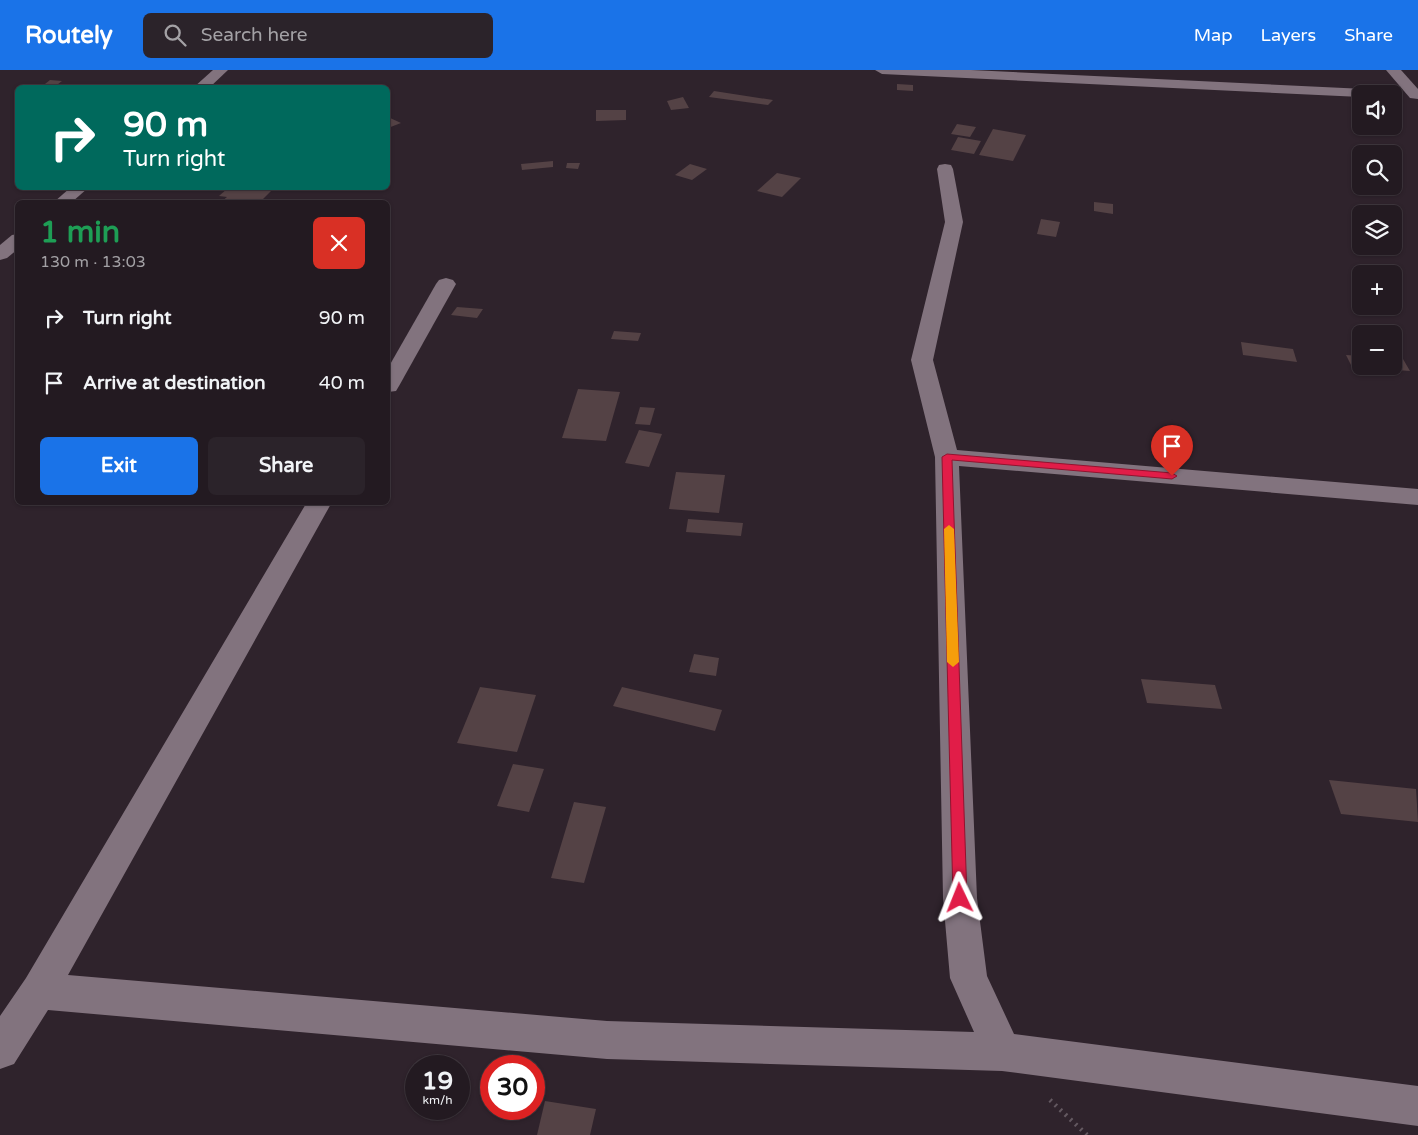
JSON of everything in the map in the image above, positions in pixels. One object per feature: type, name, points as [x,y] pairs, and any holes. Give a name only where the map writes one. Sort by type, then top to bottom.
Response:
[{"type":"street","points":[[204,85],[221,70]]},
{"type":"street","points":[[882,70],[1024,73],[1352,92]]},
{"type":"street","points":[[1393,70],[1416,95]]},
{"type":"street","points":[[1402,94],[1416,95]]},
{"type":"street","points":[[945,169],[954,222],[922,360],[947,457],[960,898],[969,978],[1002,1052]]},
{"type":"street","points":[[65,200],[77,190]]},
{"type":"street","points":[[0,254],[15,242]]},
{"type":"street","points":[[390,382],[446,284]]},
{"type":"street","points":[[947,457],[1418,497]]},
{"type":"street","points":[[0,1050],[39,991],[318,505]]},
{"type":"street","points":[[39,991],[608,1040],[1002,1052],[1418,1106]]},
{"type":"building","points":[[50,80],[62,81],[57,85],[44,85]]},
{"type":"building","points":[[897,84],[913,85],[913,91],[897,90]]},
{"type":"building","points":[[714,91],[773,100],[768,105],[709,97]]},
{"type":"building","points":[[683,97],[689,108],[671,110],[667,101]]},
{"type":"building","points":[[596,110],[626,110],[626,120],[596,121]]},
{"type":"building","points":[[390,118],[401,123],[390,127]]},
{"type":"building","points":[[957,124],[976,127],[970,137],[951,134]]},
{"type":"building","points":[[993,129],[1026,135],[1013,161],[979,155]]},
{"type":"building","points":[[958,137],[981,141],[974,154],[951,150]]},
{"type":"building","points":[[553,161],[553,167],[522,170],[521,164]]},
{"type":"building","points":[[567,163],[580,163],[578,169],[566,168]]},
{"type":"building","points":[[690,164],[707,169],[692,180],[675,175]]},
{"type":"building","points":[[777,173],[801,178],[782,197],[757,191]]},
{"type":"building","points":[[226,190],[272,190],[262,200],[223,200],[227,197],[219,196]]},
{"type":"building","points":[[1094,202],[1113,204],[1113,214],[1094,211]]},
{"type":"building","points":[[1041,219],[1060,222],[1056,237],[1037,234]]},
{"type":"building","points":[[457,307],[483,309],[477,318],[451,315]]},
{"type":"building","points":[[614,331],[641,333],[638,341],[611,339]]},
{"type":"building","points":[[1241,342],[1293,349],[1297,362],[1243,355]]},
{"type":"building","points":[[1346,355],[1352,355],[1352,367]]},
{"type":"building","points":[[1402,359],[1403,359],[1410,371],[1402,370]]},
{"type":"building","points":[[578,389],[620,392],[606,441],[562,438]]},
{"type":"building","points":[[640,407],[655,408],[650,425],[635,424]]},
{"type":"building","points":[[639,430],[662,434],[649,467],[625,463]]},
{"type":"building","points":[[676,472],[725,475],[719,513],[669,509]]},
{"type":"building","points":[[688,519],[743,523],[741,536],[686,532]]},
{"type":"building","points":[[694,654],[719,658],[716,676],[689,672]]},
{"type":"building","points":[[1141,679],[1215,685],[1222,709],[1147,703]]},
{"type":"building","points":[[480,687],[536,695],[517,752],[457,743]]},
{"type":"building","points":[[622,687],[722,710],[715,731],[613,706]]},
{"type":"building","points":[[513,764],[544,769],[529,812],[497,806]]},
{"type":"building","points":[[1329,780],[1416,789],[1418,822],[1341,814]]},
{"type":"building","points":[[574,802],[606,807],[584,883],[551,878]]},
{"type":"building","points":[[545,1101],[596,1109],[590,1135],[537,1135],[541,1120],[545,1120]]},
{"type":"slow traffic","points":[[949,529],[953,662]]},
{"type":"route","points":[[960,898],[947,457],[1172,476]]}]
